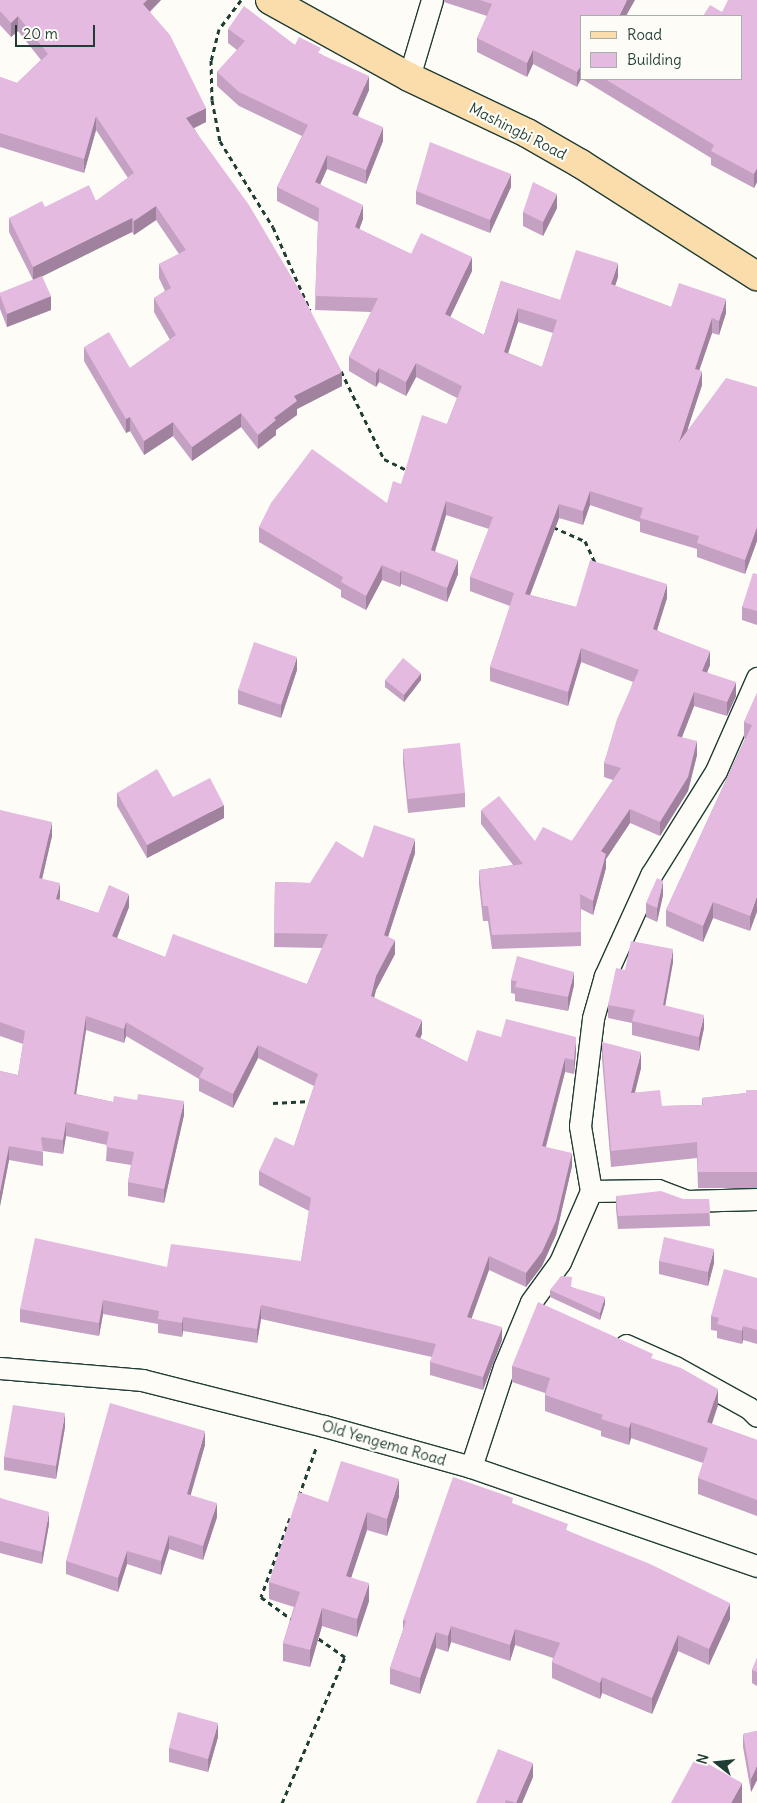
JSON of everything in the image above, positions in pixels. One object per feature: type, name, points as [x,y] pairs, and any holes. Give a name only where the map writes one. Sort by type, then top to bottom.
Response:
[{"type":"main road","name":"Mashingbi Road","points":[[270,0],[409,77],[527,133],[581,164],[757,276]]},
{"type":"street","points":[[409,77],[432,0]]},
{"type":"street","points":[[471,1467],[504,1367],[539,1306],[591,1191],[580,1126],[593,1018],[605,976],[651,875],[716,771],[757,678]]},
{"type":"street","points":[[591,1191],[658,1190],[687,1201],[757,1199]]},
{"type":"street","points":[[609,1338],[675,1367],[749,1408],[757,1416]]},
{"type":"street","name":"Old Yengema Road","points":[[0,1368],[142,1380],[324,1426],[471,1467],[757,1566]]},
{"type":"path","points":[[240,0],[219,29],[211,60],[212,100],[220,142],[277,234],[313,318]]},
{"type":"path","points":[[336,363],[384,459],[414,473]]},
{"type":"path","points":[[545,524],[585,541],[598,569]]},
{"type":"path","points":[[273,1102],[313,1101]]},
{"type":"path","points":[[296,1504],[324,1426]]},
{"type":"path","points":[[292,1514],[261,1597],[299,1625]]},
{"type":"path","points":[[282,1803],[345,1657],[314,1636]]},
{"type":"building","points":[[0,0],[147,0],[143,4],[170,35],[206,108],[186,118],[249,205],[304,298],[342,372],[294,396],[297,401],[274,418],[276,420],[258,435],[241,413],[192,447],[173,422],[144,441],[130,417],[126,419],[84,347],[109,332],[130,368],[176,335],[154,298],[171,288],[159,264],[186,250],[156,206],[134,221],[132,218],[33,267],[9,218],[42,201],[45,207],[89,185],[96,201],[134,173],[96,116],[84,159],[0,133],[0,77],[17,83],[48,54],[18,16],[11,23],[0,11]]},
{"type":"building","points":[[480,0],[627,0],[620,15],[580,15],[580,67],[577,72],[533,50],[527,63],[477,38],[492,4]]},
{"type":"building","points":[[728,0],[757,0],[757,168],[754,174],[711,151],[714,145],[607,80],[742,80],[742,15],[704,15],[710,5],[722,12]]},
{"type":"building","points":[[244,6],[295,45],[299,37],[321,48],[318,53],[369,76],[352,114],[383,127],[366,170],[327,155],[315,182],[363,205],[355,227],[411,254],[421,233],[472,257],[445,314],[484,335],[501,281],[560,300],[576,250],[618,263],[611,284],[671,307],[679,283],[726,299],[719,321],[712,318],[695,369],[702,371],[679,442],[726,378],[757,387],[757,527],[745,560],[697,543],[699,536],[640,518],[643,508],[590,491],[583,511],[559,504],[525,594],[576,607],[590,560],[667,584],[653,629],[710,651],[702,671],[736,682],[727,702],[694,692],[677,736],[697,741],[688,777],[660,822],[630,809],[601,851],[606,854],[593,901],[580,894],[581,932],[492,935],[488,906],[483,906],[479,870],[523,864],[481,810],[499,796],[535,841],[543,827],[572,841],[621,768],[604,763],[617,719],[639,670],[581,648],[568,692],[490,667],[514,593],[470,577],[493,517],[446,501],[431,550],[458,560],[447,588],[401,570],[400,573],[382,565],[366,596],[341,582],[343,577],[259,527],[271,503],[312,449],[387,503],[393,481],[401,484],[422,415],[447,424],[462,386],[416,363],[406,382],[379,368],[376,373],[349,357],[378,298],[315,296],[319,208],[277,187],[308,125],[239,92],[217,72],[245,41],[228,29]],"holes":[[[518,308],[557,320],[542,367],[504,352]]]},
{"type":"building","points":[[430,142],[511,174],[490,220],[416,191]]},
{"type":"building","points":[[533,182],[557,194],[543,222],[523,212]]},
{"type":"building","points":[[42,276],[51,296],[7,314],[0,293]]},
{"type":"building","points":[[753,573],[757,574],[757,611],[742,607]]},
{"type":"building","points":[[254,642],[297,657],[281,705],[238,690]]},
{"type":"building","points":[[403,658],[421,673],[404,695],[385,680]]},
{"type":"building","points":[[757,693],[757,896],[750,916],[713,902],[703,926],[666,910],[752,725],[744,722]]},
{"type":"building","points":[[460,743],[465,793],[408,799],[403,749]]},
{"type":"building","points":[[157,769],[173,797],[210,778],[224,805],[147,845],[117,793]]},
{"type":"building","points":[[0,810],[52,822],[39,878],[60,883],[56,899],[98,913],[109,885],[129,894],[112,936],[165,957],[173,934],[307,984],[328,934],[274,933],[275,882],[310,883],[336,841],[363,858],[374,825],[415,839],[384,935],[395,940],[376,976],[371,996],[422,1020],[415,1036],[467,1062],[477,1030],[501,1037],[506,1019],[576,1037],[574,1060],[565,1058],[542,1146],[572,1153],[556,1221],[542,1252],[526,1273],[489,1256],[467,1317],[502,1327],[483,1377],[430,1362],[436,1344],[261,1305],[257,1329],[183,1317],[182,1323],[158,1319],[159,1311],[103,1300],[99,1323],[20,1309],[35,1238],[167,1267],[171,1244],[301,1261],[311,1198],[259,1171],[275,1137],[294,1146],[318,1074],[258,1045],[233,1094],[199,1077],[204,1068],[126,1022],[124,1029],[86,1016],[74,1094],[113,1102],[114,1096],[137,1100],[138,1094],[184,1101],[164,1189],[128,1182],[134,1152],[106,1147],[109,1132],[66,1122],[63,1140],[41,1137],[43,1152],[9,1146],[0,1192],[0,1071],[18,1075],[25,1031],[0,1022]]},
{"type":"building","points":[[657,878],[663,881],[657,908],[646,903]]},
{"type":"building","points":[[631,941],[673,949],[663,1005],[704,1015],[699,1037],[632,1021],[635,1010],[608,1005],[616,968],[625,970]]},
{"type":"building","points":[[517,956],[574,972],[568,997],[515,987],[517,981],[511,980]]},
{"type":"building","points":[[602,1042],[641,1052],[631,1093],[660,1090],[662,1106],[703,1105],[702,1098],[746,1093],[746,1090],[757,1090],[757,1172],[698,1172],[697,1142],[611,1151]]},
{"type":"building","points":[[661,1191],[683,1199],[709,1199],[710,1213],[618,1216],[616,1196]]},
{"type":"building","points":[[664,1237],[714,1249],[708,1272],[659,1261]]},
{"type":"building","points":[[724,1269],[757,1278],[757,1330],[743,1326],[742,1331],[717,1324],[719,1318],[711,1316]]},
{"type":"building","points":[[561,1276],[572,1277],[571,1287],[605,1297],[600,1313],[550,1290]]},
{"type":"building","points":[[538,1302],[653,1354],[651,1358],[681,1368],[718,1389],[707,1422],[757,1440],[757,1500],[698,1478],[708,1448],[631,1422],[629,1428],[601,1419],[603,1415],[545,1395],[550,1378],[512,1366]]},
{"type":"building","points":[[110,1403],[205,1431],[187,1494],[217,1503],[203,1546],[169,1535],[161,1561],[127,1551],[118,1578],[66,1561]]},
{"type":"building","points":[[13,1405],[65,1413],[56,1466],[4,1457]]},
{"type":"building","points":[[341,1461],[399,1479],[387,1519],[367,1512],[346,1576],[369,1583],[357,1619],[322,1608],[310,1650],[283,1643],[300,1592],[269,1582],[299,1492],[328,1502]]},
{"type":"building","points":[[453,1477],[513,1498],[512,1503],[568,1524],[566,1530],[650,1564],[730,1603],[709,1649],[678,1635],[652,1698],[602,1677],[600,1683],[552,1662],[560,1643],[515,1629],[510,1645],[451,1626],[448,1636],[436,1632],[420,1678],[390,1668],[406,1621],[403,1620]]},
{"type":"building","points":[[0,1498],[49,1512],[42,1552],[0,1541]]},
{"type":"building","points":[[757,1658],[757,1672],[752,1670]]},
{"type":"building","points":[[178,1712],[218,1723],[208,1759],[169,1748]]},
{"type":"building","points":[[757,1731],[757,1766],[751,1779],[743,1734]]},
{"type":"building","points":[[498,1749],[533,1763],[516,1803],[506,1800],[505,1803],[476,1803]]},
{"type":"building","points":[[696,1757],[742,1783],[731,1803],[671,1803]]}]
